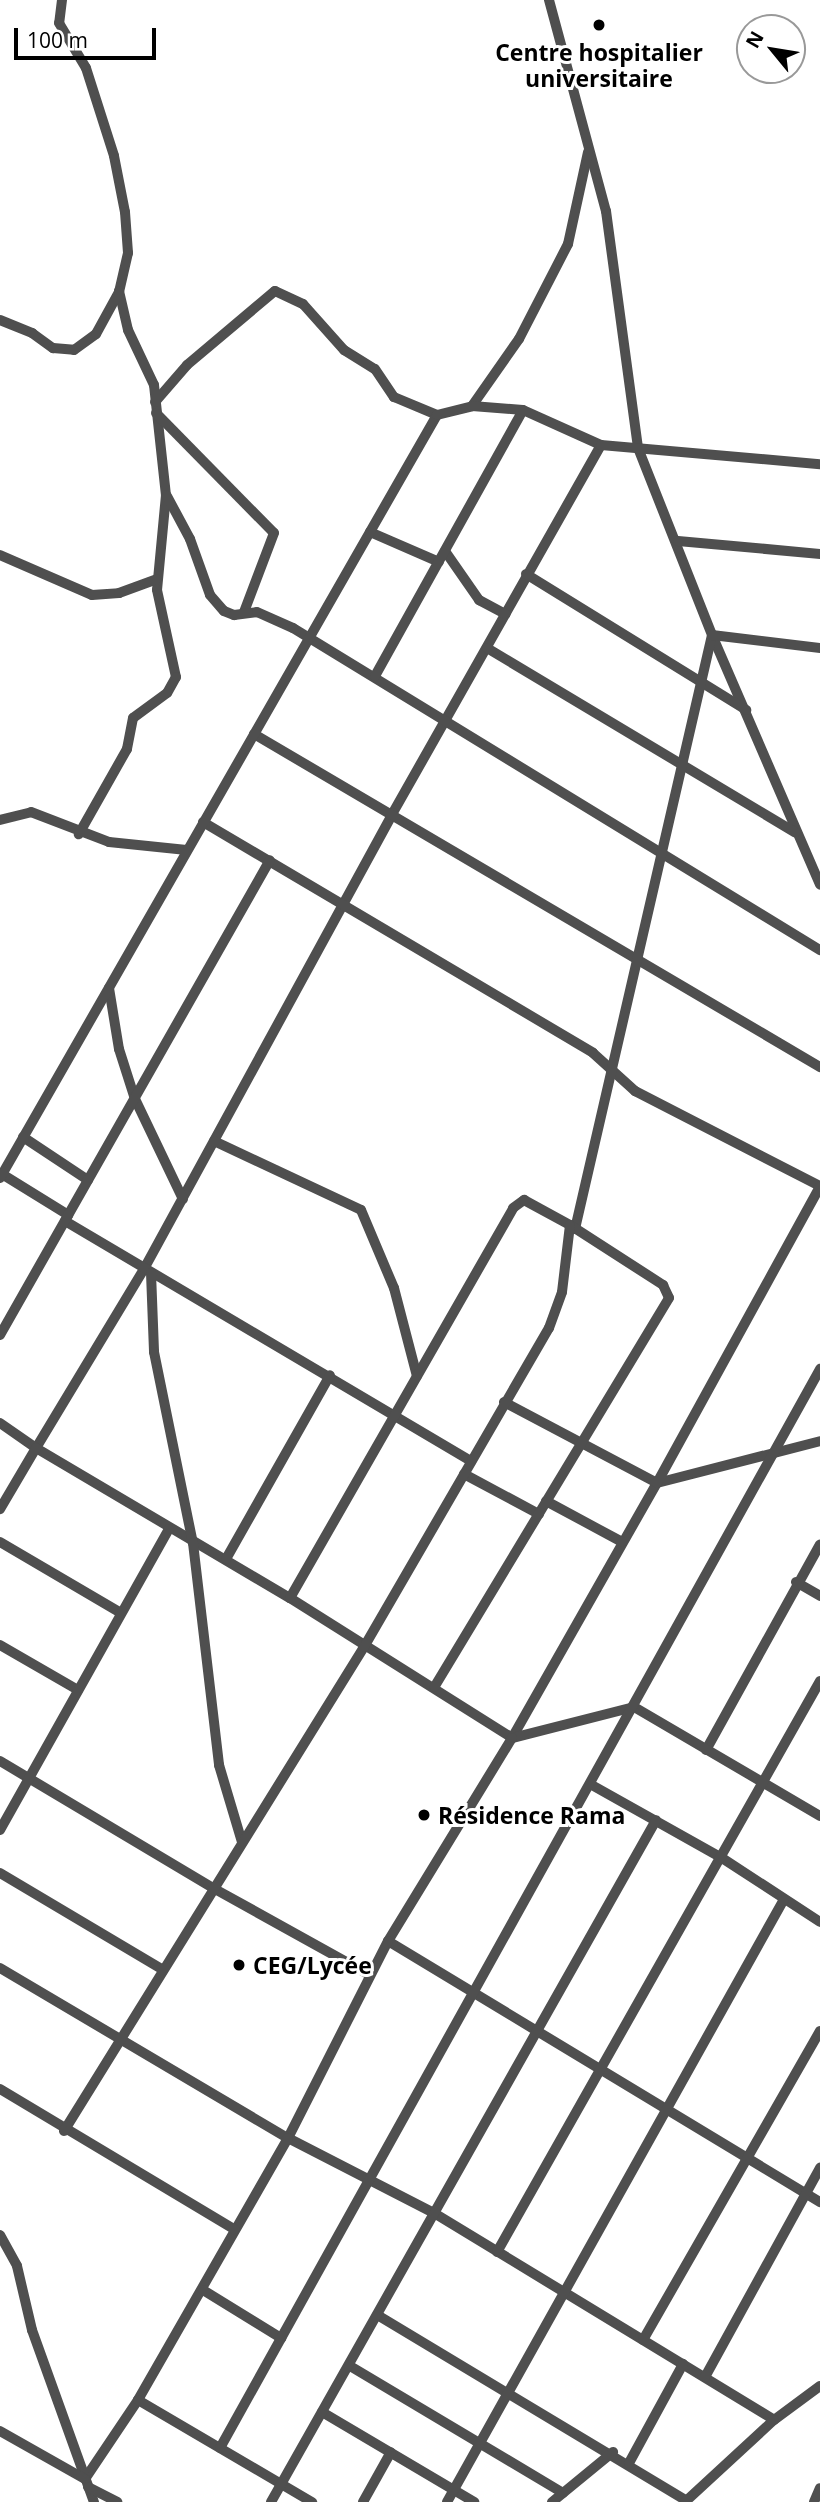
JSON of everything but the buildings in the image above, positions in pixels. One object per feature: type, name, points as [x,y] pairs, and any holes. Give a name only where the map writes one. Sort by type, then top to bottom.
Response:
[{"type":"street","points":[[0,320],[53,348],[74,350],[96,334],[119,291],[128,253],[125,212],[114,156],[86,68],[59,23],[62,0]]},
{"type":"street","points":[[549,0],[574,80],[608,222],[622,352],[638,448],[678,541],[712,635],[820,885]]},
{"type":"street","points":[[472,406],[519,339],[568,244],[589,151]]},
{"type":"street","points":[[79,834],[127,749],[133,718],[167,693],[176,677],[157,579],[166,495],[154,385],[121,312],[119,291]]},
{"type":"street","points":[[156,407],[187,365],[275,291],[303,304],[344,350],[375,369],[394,397],[437,415],[472,406],[523,411],[601,446],[820,464]]},
{"type":"street","points":[[156,407],[274,533],[244,612]]},
{"type":"street","points":[[375,676],[523,411]]},
{"type":"street","points":[[437,415],[23,1138],[4,1160],[1,1176],[147,1271],[471,1461]]},
{"type":"street","points":[[0,1509],[147,1271],[183,1199],[344,902],[448,719],[526,574],[601,446]]},
{"type":"street","points":[[166,495],[190,539],[214,601],[230,614],[244,612],[270,615],[448,719],[820,950]]},
{"type":"street","points":[[370,532],[439,562]]},
{"type":"street","points":[[678,541],[820,554]]},
{"type":"street","points":[[445,551],[479,600],[505,614]]},
{"type":"street","points":[[0,555],[48,573],[83,593],[119,593],[157,579]]},
{"type":"street","points":[[526,574],[746,710]]},
{"type":"street","points":[[712,635],[820,649]]},
{"type":"street","points":[[64,2131],[364,1647],[553,1319],[562,1292],[572,1227],[611,1073],[712,635]]},
{"type":"street","points":[[487,648],[795,832]]},
{"type":"street","points":[[254,734],[393,813],[820,1068]]},
{"type":"street","points":[[0,820],[31,812],[79,834],[135,846],[187,849]]},
{"type":"street","points":[[87,2483],[138,2400],[288,2138],[368,1974],[512,1738],[657,1483],[820,1186],[635,1091],[611,1073],[593,1053],[389,934],[344,902],[203,822]]},
{"type":"street","points":[[0,1335],[270,860]]},
{"type":"street","points":[[109,988],[119,1049],[135,1098],[183,1199]]},
{"type":"street","points":[[23,1138],[88,1180]]},
{"type":"street","points":[[214,1141],[361,1210],[394,1288],[417,1376]]},
{"type":"street","points":[[290,1598],[517,1203],[524,1200],[572,1227],[663,1285],[669,1298],[434,1687]]},
{"type":"street","points":[[147,1271],[155,1352],[193,1543],[219,1765],[242,1842]]},
{"type":"street","points":[[220,2448],[820,1369]]},
{"type":"street","points":[[226,1559],[330,1376]]},
{"type":"street","points":[[504,1402],[657,1483],[820,1440]]},
{"type":"street","points":[[0,1423],[169,1529],[226,1559],[290,1598],[512,1738],[634,1707],[820,1816]]},
{"type":"street","points":[[464,1474],[539,1514]]},
{"type":"street","points":[[546,1501],[622,1542]]},
{"type":"street","points":[[0,1830],[169,1529]]},
{"type":"street","points":[[0,1542],[121,1613]]},
{"type":"street","points":[[706,1750],[796,1582],[820,1544]]},
{"type":"street","points":[[796,1582],[820,1595]]},
{"type":"street","points":[[0,1645],[78,1690]]},
{"type":"street","points":[[497,2252],[820,1681]]},
{"type":"street","points":[[0,1760],[213,1888],[368,1974]]},
{"type":"street","points":[[590,1784],[722,1858],[783,1901],[820,1922]]},
{"type":"street","points":[[271,2502],[379,2316],[434,2213],[656,1821]]},
{"type":"street","points":[[0,1873],[162,1969]]},
{"type":"street","points":[[447,2502],[512,2392],[562,2291],[783,1901]]},
{"type":"street","points":[[388,1941],[664,2111],[820,2202]]},
{"type":"street","points":[[0,1968],[288,2138],[434,2213],[774,2420]]},
{"type":"street","points":[[643,2340],[820,2031]]},
{"type":"street","points":[[0,2089],[64,2131],[234,2229]]},
{"type":"street","points":[[705,2377],[820,2168]]},
{"type":"street","points":[[0,2235],[17,2266],[32,2330],[94,2502]]},
{"type":"street","points":[[202,2290],[281,2337]]},
{"type":"street","points":[[379,2316],[613,2452],[686,2501],[774,2420],[820,2386]]},
{"type":"street","points":[[629,2463],[683,2364]]},
{"type":"street","points":[[349,2366],[483,2441],[563,2493]]},
{"type":"street","points":[[138,2400],[312,2502]]},
{"type":"street","points":[[321,2413],[474,2502]]},
{"type":"street","points":[[0,2431],[117,2502]]},
{"type":"street","points":[[363,2502],[391,2452]]},
{"type":"street","points":[[552,2502],[613,2452]]},
{"type":"street","points":[[814,2502],[820,2488]]},
{"type":"place","name":"Centre hospitalier universitaire","points":[[599,25]]},
{"type":"place","name":"Résidence Rama","points":[[424,1815]]},
{"type":"place","name":"CEG/Lycée","points":[[239,1965]]}]
